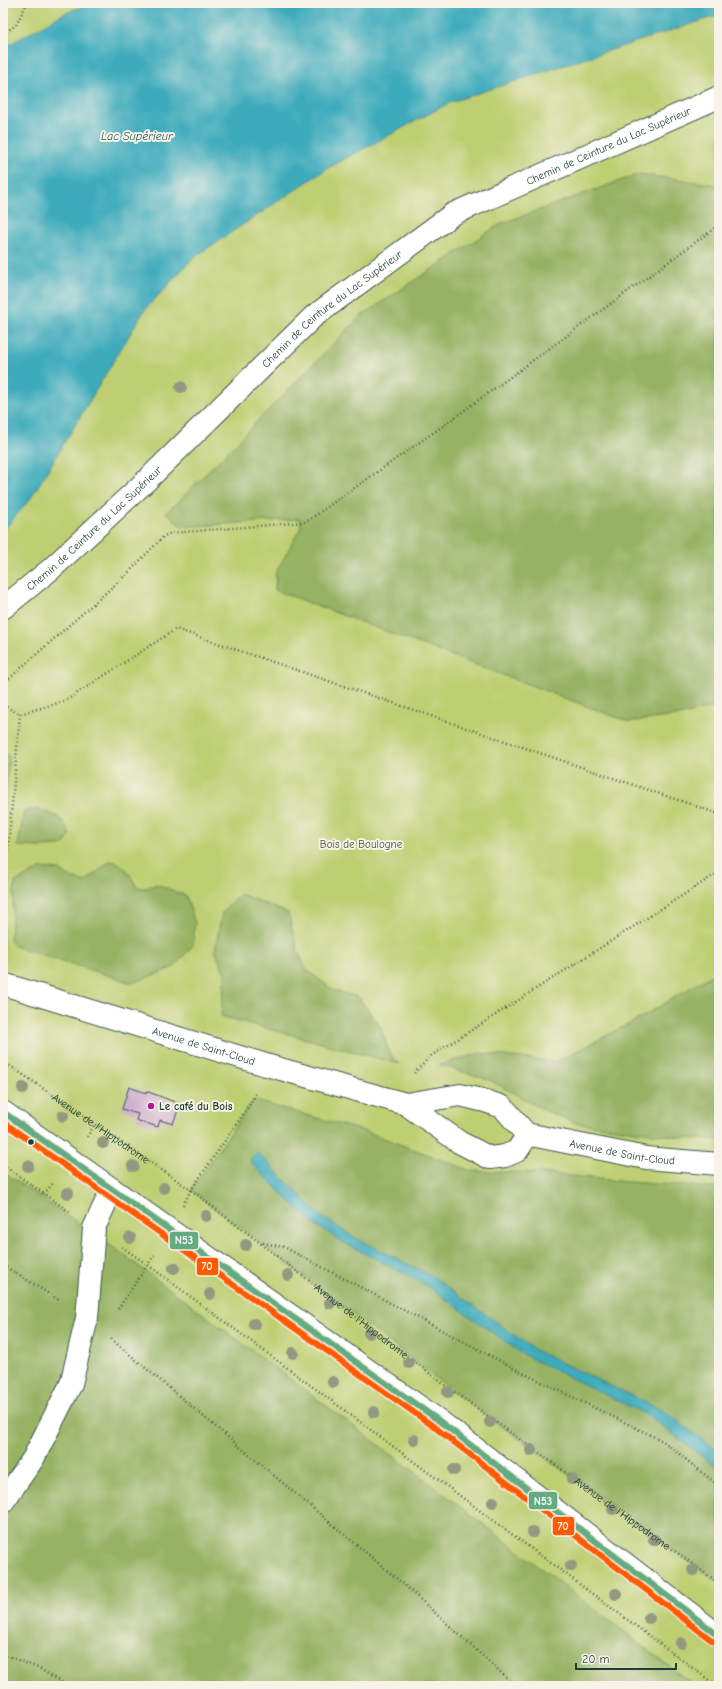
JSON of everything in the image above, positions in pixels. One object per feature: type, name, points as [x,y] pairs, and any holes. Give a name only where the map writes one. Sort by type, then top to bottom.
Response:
[{"type":"street","name":"Chemin de Ceinture du Lac Supérieur","points":[[3,608],[51,569],[147,480],[312,317],[453,214],[719,97]]},
{"type":"street","name":"Avenue de Saint-Cloud","points":[[3,984],[266,1065],[397,1101],[459,1142],[490,1158],[505,1156],[517,1151],[526,1134]]},
{"type":"street","name":"Avenue de Saint-Cloud","points":[[397,1101],[460,1095],[485,1100],[503,1108],[526,1134],[646,1158],[719,1164]]},
{"type":"street","points":[[3,1112],[438,1420],[719,1636]]},
{"type":"street","points":[[3,1502],[33,1459],[71,1384],[95,1325],[94,1228],[112,1189]]},
{"type":"path","points":[[3,34],[16,25],[27,3]]},
{"type":"path","points":[[3,684],[128,573],[164,536],[171,533],[306,522],[447,424],[719,225]]},
{"type":"path","points":[[3,705],[20,714],[65,701],[176,629],[719,814]]},
{"type":"path","points":[[3,906],[20,714]]},
{"type":"path","points":[[397,1101],[430,1056],[719,872]]},
{"type":"path","name":"Avenue de l'Hippodrome","points":[[3,1061],[191,1190],[262,1243],[450,1389],[719,1583]]},
{"type":"path","points":[[183,1205],[191,1190],[253,1100],[266,1065]]},
{"type":"path","points":[[83,1142],[96,1124]]},
{"type":"path","points":[[3,1164],[148,1265],[717,1686]]},
{"type":"path","points":[[44,1194],[54,1182]]},
{"type":"path","points":[[262,1243],[284,1247],[523,1373],[663,1442],[719,1486]]},
{"type":"path","points":[[95,1325],[148,1265],[156,1251]]},
{"type":"path","points":[[3,1265],[95,1325],[163,1384],[278,1478],[401,1582],[506,1677],[513,1686]]},
{"type":"path","points":[[3,1654],[40,1670],[67,1686]]},
{"type":"green space","name":"Bois de Boulogne","points":[[3,3],[719,3],[719,1686],[3,1686]]},
{"type":"green space","points":[[639,174],[719,185],[719,706],[683,715],[629,722],[275,590],[276,572],[301,527],[300,519],[182,527],[166,512],[177,503],[361,316],[500,224]]},
{"type":"green space","points":[[3,750],[9,757],[3,826]]},
{"type":"green space","points":[[38,809],[54,815],[65,825],[70,836],[62,846],[18,846],[24,811]]},
{"type":"green space","points":[[110,861],[120,864],[129,874],[137,887],[146,888],[157,884],[186,896],[195,923],[193,945],[173,968],[132,983],[14,946],[10,940],[15,882],[42,868],[60,870],[68,876],[85,882]]},
{"type":"green space","points":[[240,894],[288,913],[298,952],[307,970],[333,990],[358,997],[380,1026],[390,1054],[399,1064],[221,1016],[225,974],[215,950],[222,913]]},
{"type":"green space","points":[[719,973],[719,1140],[695,1139],[576,1123],[544,1110],[490,1080],[440,1065],[480,1053],[555,1062],[639,1019],[713,974]]},
{"type":"green space","points":[[253,1100],[367,1132],[472,1171],[544,1173],[628,1182],[719,1188],[719,1583],[450,1389],[191,1190]]},
{"type":"green space","points":[[3,1172],[101,1238],[415,1472],[695,1686],[3,1686]]},
{"type":"water","name":"Lac Supérieur","points":[[91,3],[719,3],[719,15],[451,102],[328,168],[193,258],[144,311],[31,498],[3,531],[3,48],[63,14]]},
{"type":"water","points":[[255,1154],[259,1154],[322,1217],[354,1237],[432,1276],[535,1350],[668,1414],[719,1452],[719,1469],[649,1416],[524,1355],[426,1285],[339,1240],[310,1221],[253,1165],[250,1159]]},
{"type":"building","name":"Le café du Bois","points":[[129,1087],[146,1093],[146,1091],[180,1104],[173,1124],[160,1120],[158,1127],[136,1120],[138,1114],[122,1109]]},
{"type":"transit line","name":"N53","points":[[3,1112],[438,1420],[719,1636]]},
{"type":"transit line","name":"70","points":[[3,1122],[433,1426],[714,1642]]},
{"type":"place","name":"Le café du Bois","points":[[151,1106]]}]
